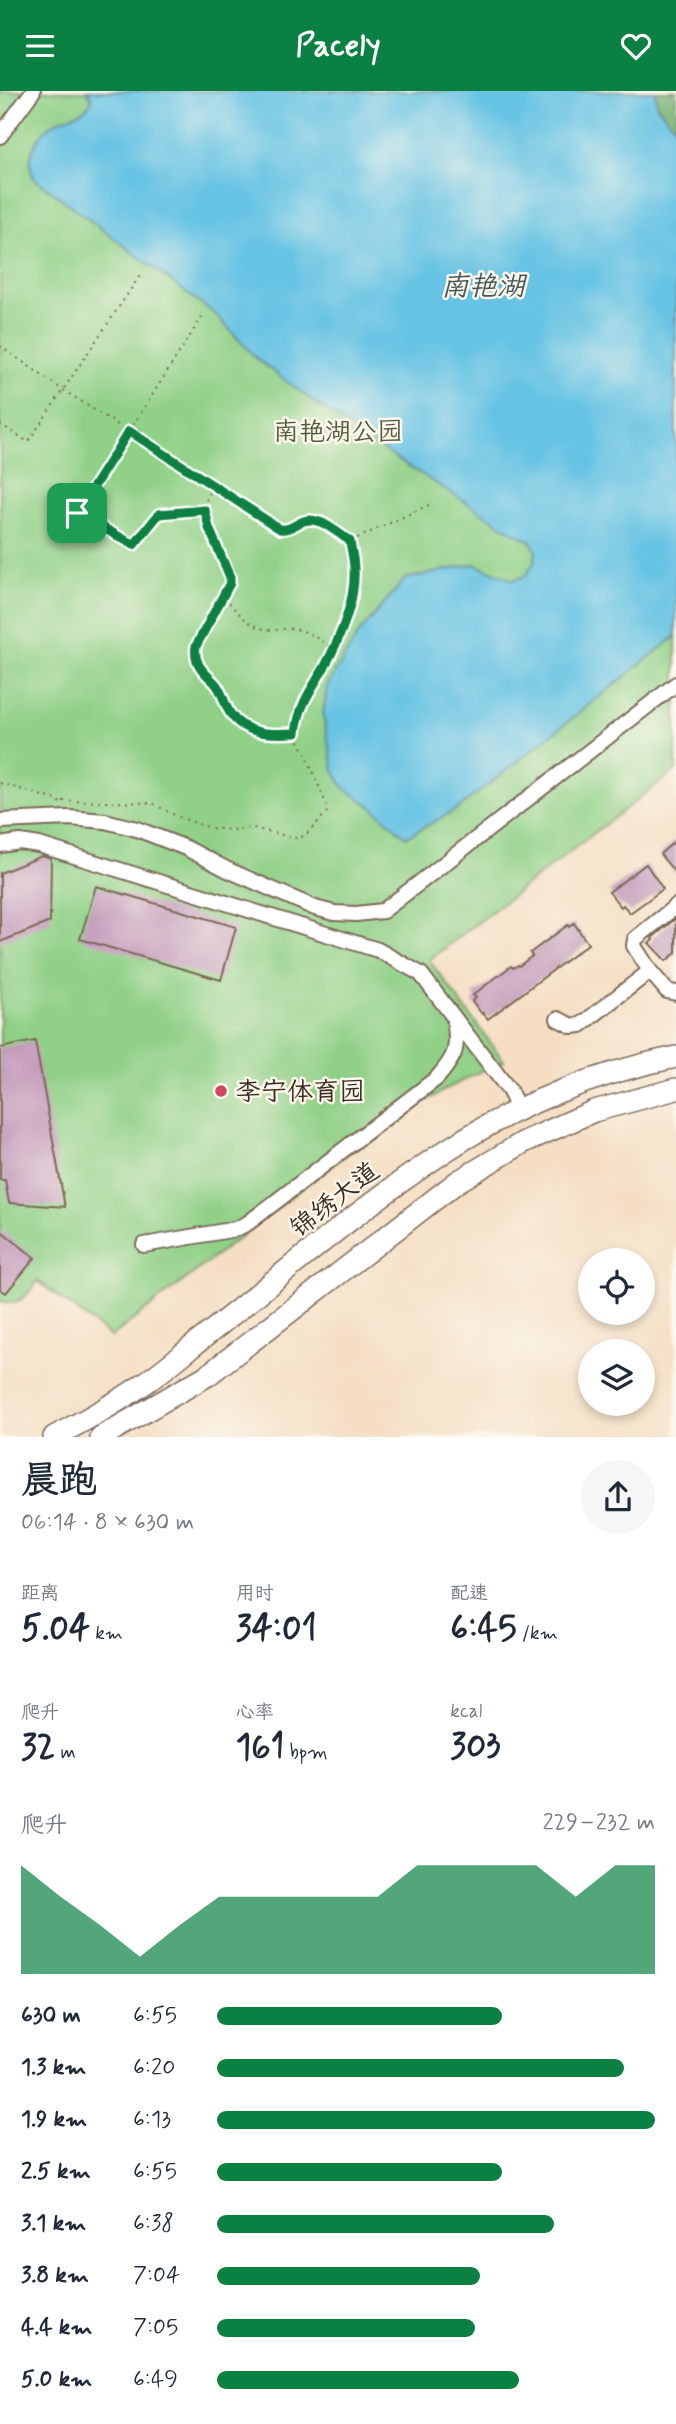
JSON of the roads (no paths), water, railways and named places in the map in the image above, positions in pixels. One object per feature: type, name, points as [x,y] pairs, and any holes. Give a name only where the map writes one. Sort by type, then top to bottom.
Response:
[{"type":"highway","name":"锦绣大道","points":[[54,1437],[146,1383],[392,1189],[448,1149],[519,1110],[570,1087],[641,1063],[676,1056]]},
{"type":"highway","points":[[101,1437],[208,1375],[457,1182],[524,1142],[594,1111],[676,1089]]},
{"type":"lane","points":[[0,136],[33,91]]},
{"type":"lane","points":[[0,821],[55,818],[105,821],[137,829],[186,848],[228,870],[334,913],[383,911],[676,684]]},
{"type":"lane","points":[[0,845],[20,842],[39,845],[378,950],[421,974],[509,1090],[519,1110]]},
{"type":"lane","points":[[676,906],[636,937],[634,946],[667,991],[676,993]]},
{"type":"lane","points":[[558,1019],[572,1026],[581,1025],[650,971]]},
{"type":"lane","points":[[144,1245],[236,1229],[248,1223],[437,1078],[453,1060],[457,1039],[453,1015]]},
{"type":"water","name":"南艳湖","points":[[87,91],[655,91],[657,106],[676,128],[676,636],[459,808],[406,837],[372,807],[344,788],[334,771],[323,716],[327,686],[359,633],[405,579],[474,564],[513,580],[525,576],[534,563],[536,552],[531,541],[383,450],[315,403],[256,358],[216,315],[34,178],[31,162],[38,139],[56,122],[86,108],[92,99]]},
{"type":"place","name":"李宁体育园","points":[[221,1091]]},
{"type":"park label","name":"南艳湖公园","points":[[338,431]]}]
